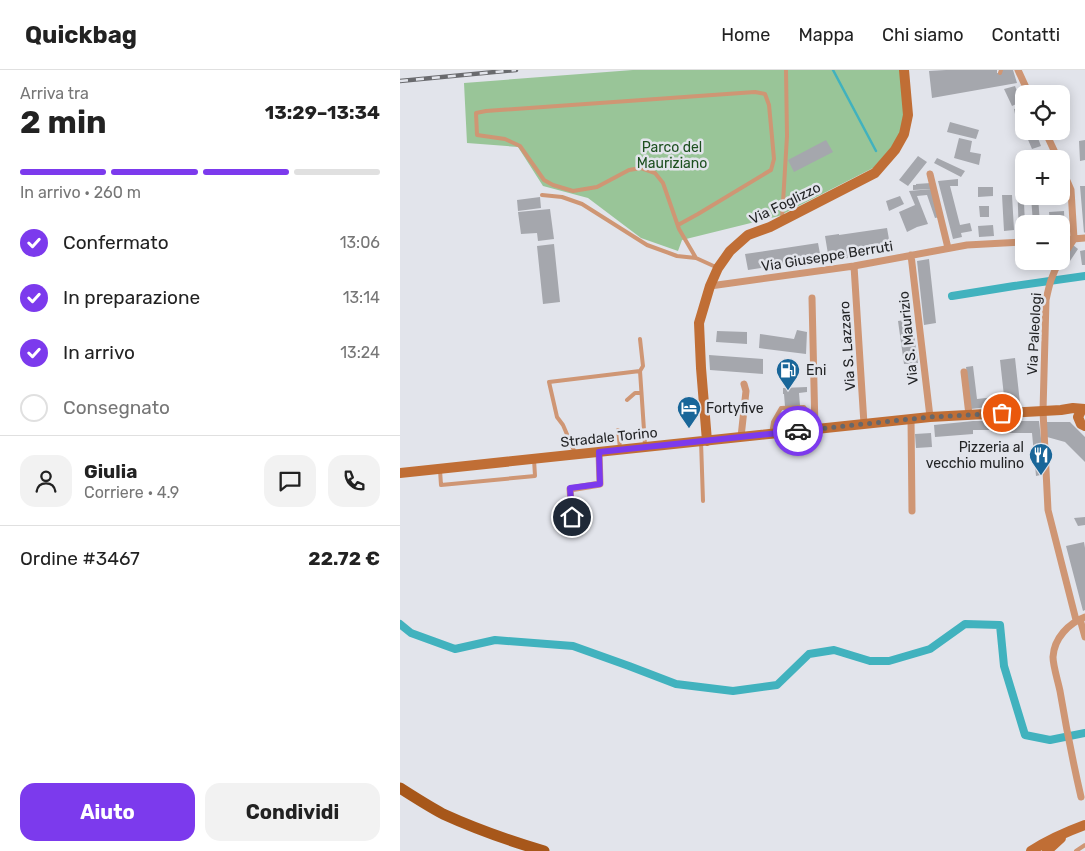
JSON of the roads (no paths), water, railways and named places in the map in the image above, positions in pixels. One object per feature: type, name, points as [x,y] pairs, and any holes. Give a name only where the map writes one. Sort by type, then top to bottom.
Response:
[{"type":"main road","name":"Via Foglizzo","points":[[704,441],[699,322],[710,286],[718,268],[730,251],[748,236],[770,227],[875,173],[895,150],[904,134],[908,115],[904,70]]},
{"type":"main road","name":"Stradale Torino","points":[[400,474],[771,434],[815,425],[864,424],[930,417],[1073,408],[1085,409]]},
{"type":"main road","points":[[1083,425],[1079,414],[1085,409]]},
{"type":"main road","points":[[1061,410],[1072,415],[1083,425]]},
{"type":"main road","points":[[400,788],[442,813],[515,843],[544,851]]},
{"type":"main road","points":[[1030,851],[1044,842],[1085,824]]},
{"type":"main road","points":[[1047,851],[1067,831]]},
{"type":"street","points":[[1018,70],[1025,85]]},
{"type":"street","points":[[930,174],[948,248]]},
{"type":"street","points":[[1070,188],[1074,239]]},
{"type":"street","points":[[1070,239],[1085,238]]},
{"type":"street","name":"Via Paleologi","points":[[1070,245],[1074,239]]},
{"type":"street","name":"Via Giuseppe Berruti","points":[[710,286],[854,266],[967,245],[1015,242]]},
{"type":"street","name":"Via S. Maurizio","points":[[911,255],[930,417]]},
{"type":"street","name":"Via S. Lazzaro","points":[[854,266],[864,424]]},
{"type":"street","name":"Via Paleologi","points":[[1055,270],[1049,285],[1046,300],[1043,411],[1048,510],[1085,638]]},
{"type":"street","points":[[812,298],[815,425]]},
{"type":"street","points":[[964,372],[969,415]]},
{"type":"street","points":[[741,437],[746,391],[744,384]]},
{"type":"street","points":[[911,419],[912,511]]},
{"type":"street","points":[[572,517],[570,488],[600,484],[599,452]]},
{"type":"street","points":[[1080,619],[1062,634],[1056,644],[1054,657],[1066,730],[1081,797]]},
{"type":"lane","points":[[782,221],[786,136],[786,70]]},
{"type":"lane","points":[[678,225],[771,170],[774,159],[769,104],[766,94],[755,92],[476,113],[477,135],[505,139],[520,146],[544,180],[553,185],[573,191],[597,187],[629,170],[641,168],[655,173],[663,183],[678,225],[696,258]]},
{"type":"lane","points":[[542,195],[562,197],[582,204],[647,245],[677,256],[696,258],[718,268]]},
{"type":"lane","points":[[640,340],[643,366],[640,371],[645,448]]},
{"type":"lane","points":[[576,455],[557,418],[549,382],[640,371]]},
{"type":"lane","points":[[627,400],[635,393],[642,393]]},
{"type":"lane","points":[[771,434],[772,422],[781,408],[804,407],[815,425]]},
{"type":"lane","points":[[618,430],[620,450]]},
{"type":"lane","points":[[703,501],[704,441]]},
{"type":"lane","points":[[440,470],[441,485],[536,476],[534,460]]},
{"type":"lane","points":[[1076,851],[1085,845]]},
{"type":"waterway","points":[[833,70],[876,151]]},
{"type":"waterway","points":[[952,296],[1085,276]]},
{"type":"waterway","points":[[400,624],[411,633],[455,649],[495,640],[573,646],[676,684],[733,691],[777,685],[809,654],[834,650],[870,661],[889,661],[930,649],[965,624],[1000,625],[1004,666],[1025,735],[1050,740],[1085,733]]},
{"type":"railway","points":[[400,81],[516,70]]},
{"type":"place","name":"Eni","points":[[788,391]]},
{"type":"place","name":"Fortyfive","points":[[689,429]]},
{"type":"place","name":"Pizzeria al vecchio mulino","points":[[1041,476]]},
{"type":"park label","name":"Parco del Mauriziano","points":[[672,156]]}]
